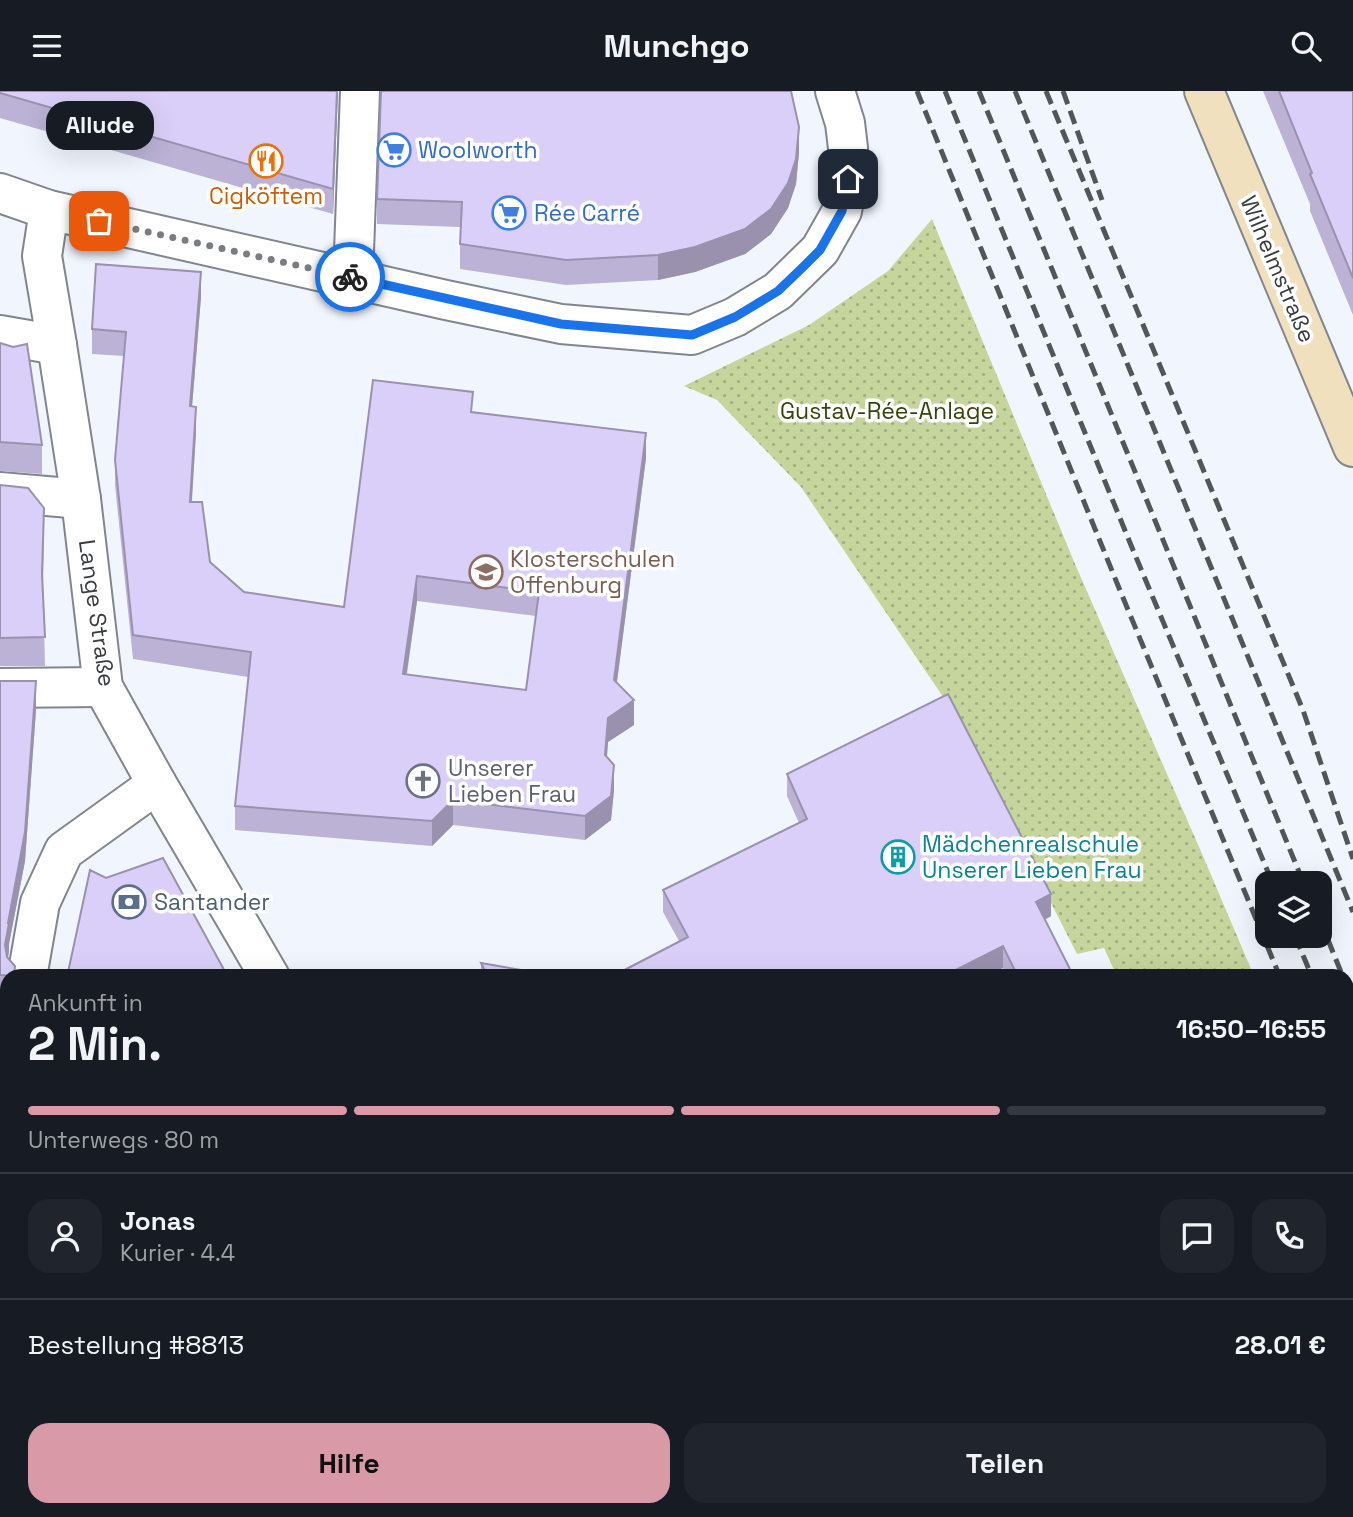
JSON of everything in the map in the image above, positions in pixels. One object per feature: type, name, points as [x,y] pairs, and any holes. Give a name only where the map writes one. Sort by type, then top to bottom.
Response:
[{"type":"street","points":[[353,278],[360,91]]},
{"type":"street","points":[[0,193],[49,210],[561,324],[692,335],[735,317],[778,291],[820,250],[842,211],[848,179],[845,123],[835,91]]},
{"type":"street","name":"Wilhelmstraße","points":[[1204,91],[1353,447]]},
{"type":"street","name":"Lange Straße","points":[[49,210],[42,256],[81,499],[103,687],[265,969]]},
{"type":"street","points":[[0,335],[57,345]]},
{"type":"street","points":[[0,492],[81,499]]},
{"type":"street","points":[[0,688],[103,687]]},
{"type":"street","points":[[28,969],[40,903],[64,851],[157,784]]},
{"type":"green space","name":"Gustav-Rée-Anlage","points":[[932,219],[1075,564],[1251,969],[1114,969],[1104,948],[1077,954],[956,716],[801,487],[717,400],[684,386],[809,325],[888,271]]},
{"type":"building","points":[[337,91],[333,189],[0,93]]},
{"type":"building","points":[[381,91],[791,91],[799,127],[796,159],[788,183],[771,209],[745,229],[695,247],[658,255],[566,260],[460,244],[462,202],[377,199]]},
{"type":"building","points":[[1279,91],[1353,91],[1353,278],[1310,174],[1312,173]]},
{"type":"building","points":[[96,264],[201,272],[190,406],[196,407],[190,502],[202,502],[210,562],[244,592],[344,607],[373,380],[473,392],[471,412],[646,433],[614,680],[634,700],[608,718],[605,755],[614,765],[611,796],[585,816],[453,800],[432,821],[235,806],[251,652],[133,635],[115,460],[126,332],[92,329]],"holes":[[[417,576],[539,592],[526,690],[403,674]]]},
{"type":"building","points":[[0,343],[13,347],[27,344],[42,445],[0,442]]},
{"type":"building","points":[[0,485],[28,488],[44,508],[42,574],[45,637],[0,638]]},
{"type":"building","points":[[0,681],[36,681],[25,832],[5,945],[7,957],[15,969],[0,969]]},
{"type":"building","name":"Mädchenrealschule Unserer Lieben Frau","points":[[948,694],[1051,894],[1036,902],[1070,969],[1014,969],[1003,946],[958,969],[626,969],[688,937],[663,890],[807,819],[787,774]]},
{"type":"building","points":[[163,858],[224,969],[69,969],[90,870],[106,878]]},
{"type":"building","points":[[481,963],[515,969],[484,969]]},
{"type":"railway","points":[[917,91],[1277,969]]},
{"type":"railway","points":[[945,91],[1268,871]]},
{"type":"railway","points":[[979,91],[1299,871]]},
{"type":"railway","points":[[1015,91],[1353,912]]},
{"type":"railway","points":[[1046,91],[1303,710],[1353,859]]},
{"type":"railway","points":[[1063,91],[1102,200]]},
{"type":"railway","points":[[1300,948],[1309,969]]},
{"type":"railway","points":[[1331,948],[1340,969]]},
{"type":"way so far","points":[[99,221],[350,277]]},
{"type":"place","name":"Woolworth","points":[[394,150]]},
{"type":"place","name":"Cigköftem","points":[[266,161]]},
{"type":"place","name":"Rée Carré","points":[[509,213]]},
{"type":"place","name":"Allude","points":[[99,221]]},
{"type":"place","name":"Klosterschulen Offenburg","points":[[486,572]]},
{"type":"place","name":"Unserer Lieben Frau","points":[[423,781]]},
{"type":"place","name":"Mädchenrealschule Unserer Lieben Frau","points":[[898,857]]},
{"type":"place","name":"Santander","points":[[129,902]]},
{"type":"route","points":[[350,277],[561,324],[692,335],[735,317],[778,291],[802,268],[820,250],[842,211],[848,179]]}]
